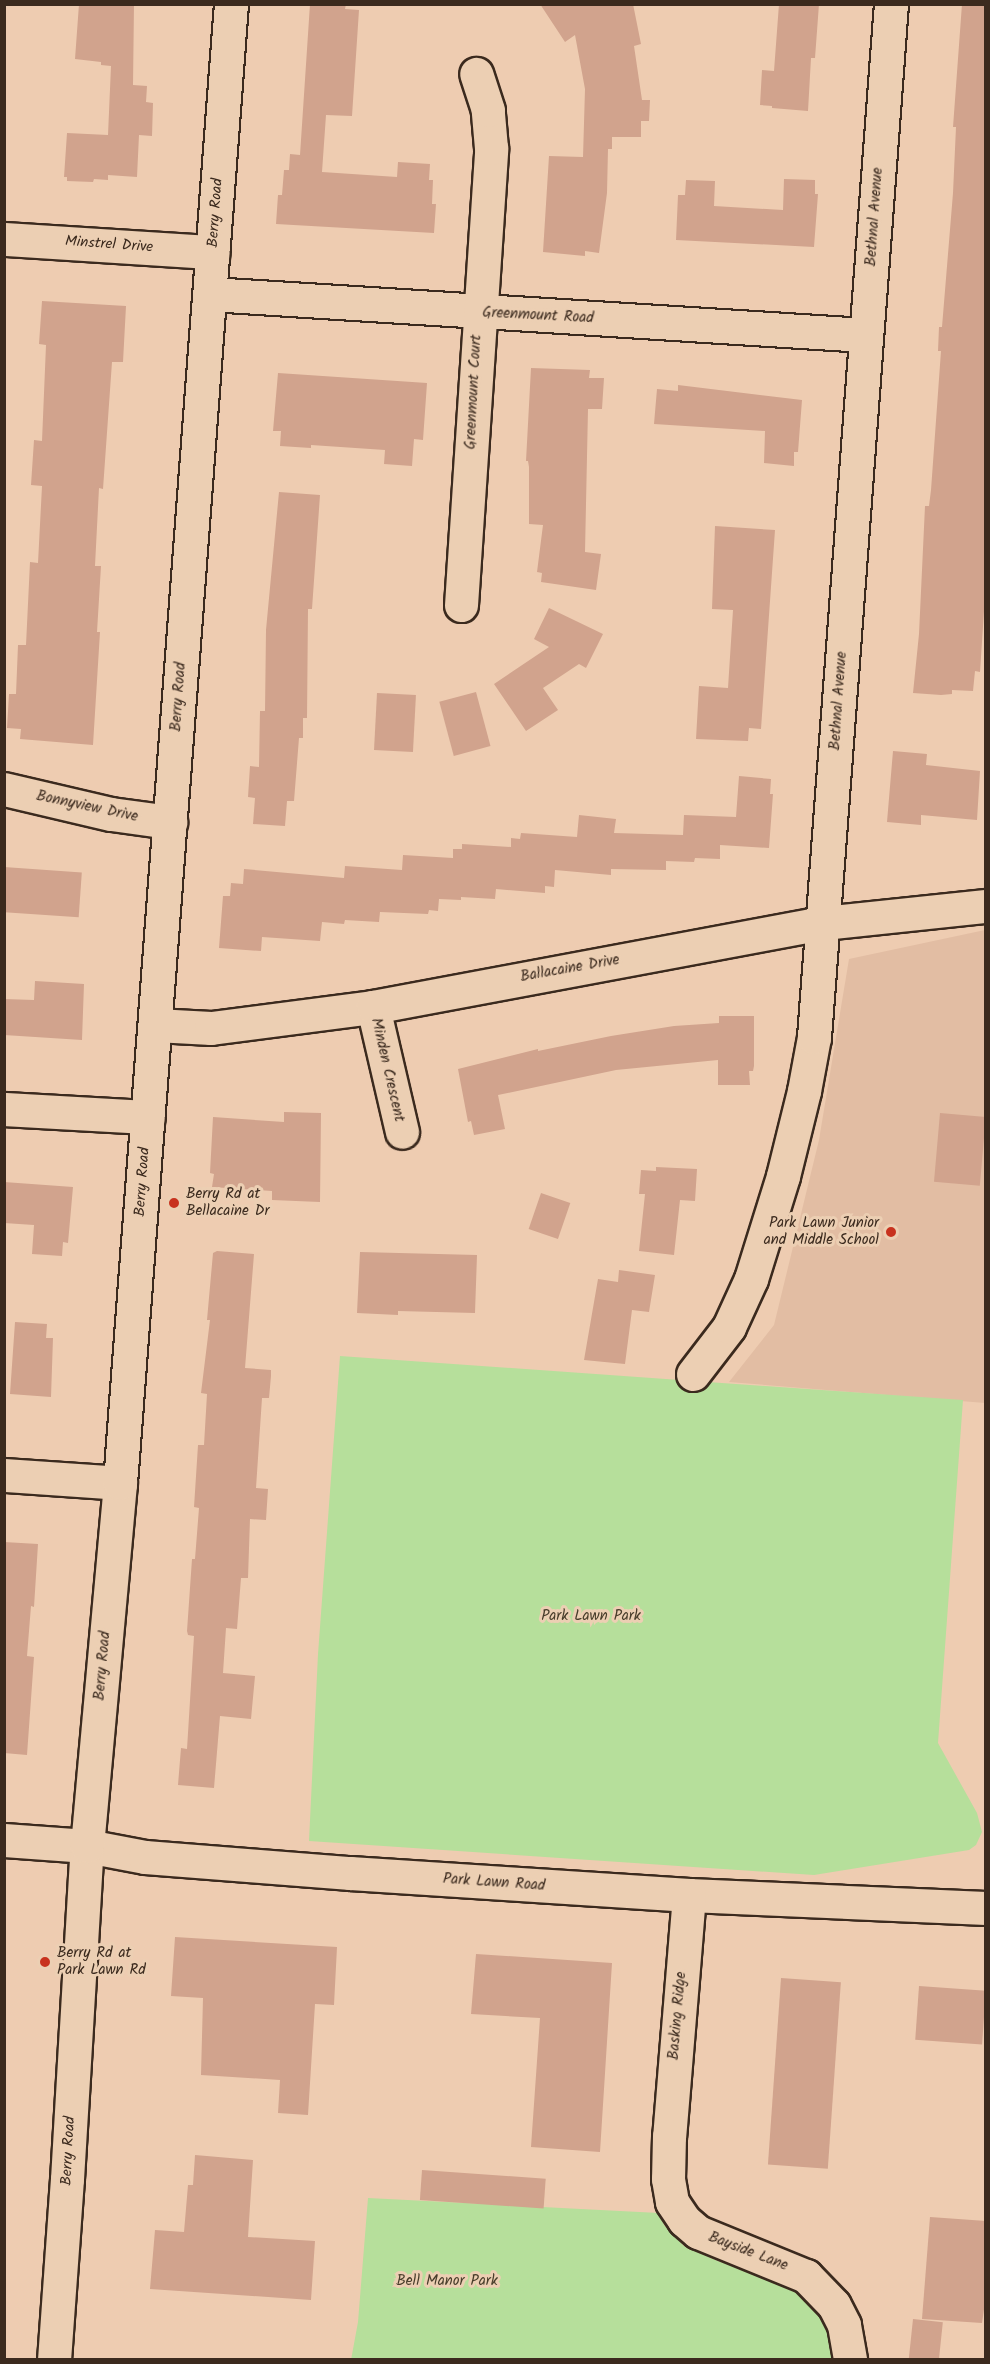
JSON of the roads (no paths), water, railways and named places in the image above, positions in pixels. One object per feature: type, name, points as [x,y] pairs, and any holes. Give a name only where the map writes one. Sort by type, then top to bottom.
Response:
[{"type":"street","name":"Berry Road","points":[[54,2360],[68,2179],[87,1846],[120,1483],[231,4]]},
{"type":"street","name":"Bethnal Avenue","points":[[693,1374],[729,1327],[751,1279],[783,1176],[804,1091],[814,1037],[891,4]]},
{"type":"street","name":"Greenmount Court","points":[[461,605],[491,148],[488,110],[476,74]]},
{"type":"street","name":"Minstrel Drive","points":[[4,239],[213,252]]},
{"type":"street","name":"Greenmount Road","points":[[210,294],[479,313],[865,335]]},
{"type":"street","name":"Bonnyview Drive","points":[[4,789],[111,814],[170,822]]},
{"type":"street","name":"Ballacaine Drive","points":[[155,1024],[211,1028],[373,1007],[823,923],[986,906]]},
{"type":"street","name":"Minden Crescent","points":[[373,1007],[402,1132]]},
{"type":"street","points":[[4,1109],[148,1117]]},
{"type":"street","points":[[4,1474],[120,1483]]},
{"type":"street","name":"Park Lawn Road","points":[[4,1840],[87,1846],[145,1857],[689,1895],[986,1908]]},
{"type":"street","name":"Basking Ridge","points":[[669,2136],[689,1895]]},
{"type":"street","name":"Bayside Lane","points":[[669,2136],[669,2191],[672,2202],[684,2220],[698,2232],[719,2242],[781,2263],[806,2276],[834,2305],[844,2325],[850,2360]]},
{"type":"place","name":"Berry Rd at Bellacaine Dr","points":[[174,1203]]},
{"type":"place","name":"Park Lawn Junior and Middle School","points":[[891,1232]]},
{"type":"place","name":"Berry Rd at Park Lawn Rd","points":[[45,1962]]},
{"type":"park label","name":"Park Lawn Park","points":[[591,1617]]},
{"type":"park label","name":"Bell Manor Park","points":[[447,2282]]}]
